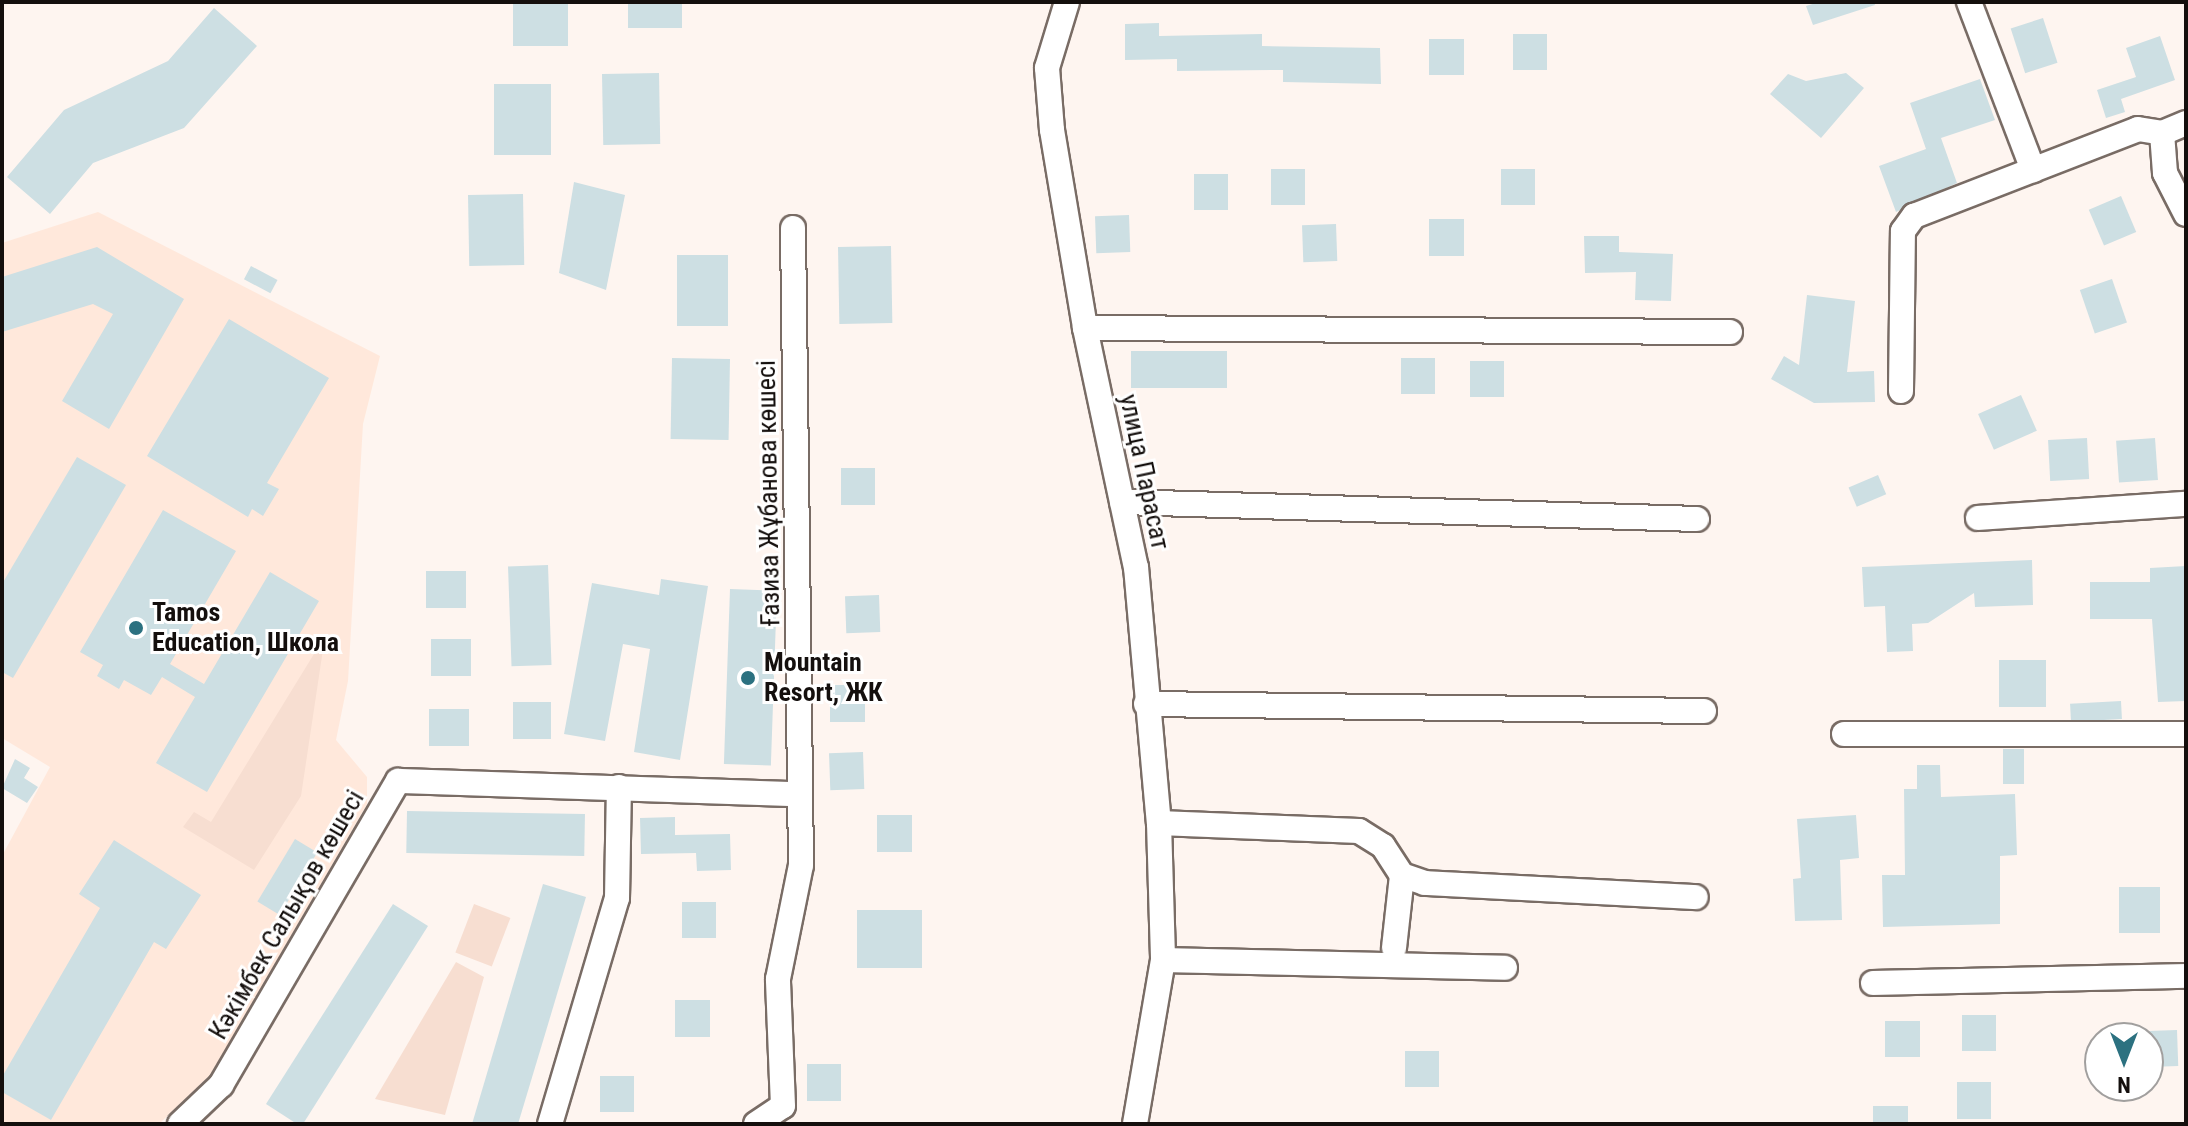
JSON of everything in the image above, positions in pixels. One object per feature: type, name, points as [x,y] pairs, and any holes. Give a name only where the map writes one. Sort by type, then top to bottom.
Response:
[{"type":"street","name":"улица Парасат","points":[[1067,2],[1047,68],[1052,130],[1085,328],[1136,567],[1159,823],[1163,960],[1135,1124]]},
{"type":"street","points":[[1969,2],[2033,170]]},
{"type":"street","points":[[1901,391],[1903,231],[1914,216],[2138,129],[2162,133],[2186,123]]},
{"type":"street","points":[[2162,133],[2165,173],[2186,214]]},
{"type":"street","name":"Ғазиза Жұбанова көшесі","points":[[756,1124],[788,1115],[778,979],[801,865],[793,228]]},
{"type":"street","points":[[1085,328],[1730,332]]},
{"type":"street","points":[[1122,502],[1697,519]]},
{"type":"street","points":[[1978,518],[2186,504]]},
{"type":"street","points":[[1146,704],[1704,711]]},
{"type":"street","points":[[1844,734],[2186,734]]},
{"type":"street","name":"Кәкімбек Салықов көшесі","points":[[180,1124],[221,1085],[398,781],[800,794]]},
{"type":"street","points":[[550,1124],[617,898],[619,787]]},
{"type":"street","points":[[1159,823],[1359,831],[1383,846],[1402,875],[1425,883],[1696,897]]},
{"type":"street","points":[[1394,948],[1402,875]]},
{"type":"street","points":[[1163,960],[1505,968]]},
{"type":"street","points":[[1873,983],[2186,976]]},
{"type":"shaded area","points":[[98,212],[380,356],[363,424],[348,681],[336,740],[367,777],[367,804],[212,1073],[159,1124],[2,1124],[2,856],[50,767],[2,738],[2,243]]},
{"type":"shaded area","points":[[325,636],[301,796],[254,870],[183,827],[194,812],[211,822]]},
{"type":"shaded area","points":[[474,904],[510,918],[492,967],[455,953]]},
{"type":"shaded area","points":[[456,962],[484,977],[445,1115],[375,1099]]},
{"type":"building","points":[[513,2],[568,2],[568,46],[513,46]]},
{"type":"building","points":[[628,2],[682,2],[682,28],[628,28]]},
{"type":"building","points":[[1819,2],[1874,2],[1875,5],[1813,25],[1806,6]]},
{"type":"building","points":[[214,8],[257,46],[184,128],[93,163],[50,214],[7,177],[64,110],[168,61]]},
{"type":"building","points":[[2043,18],[2058,63],[2025,73],[2011,29]]},
{"type":"building","points":[[1159,23],[1159,36],[1262,34],[1262,46],[1380,48],[1381,84],[1283,82],[1283,70],[1177,71],[1177,59],[1125,60],[1125,24]]},
{"type":"building","points":[[1513,34],[1547,34],[1547,70],[1513,70]]},
{"type":"building","points":[[2160,36],[2175,80],[2121,99],[2125,112],[2106,118],[2097,90],[2136,77],[2126,48]]},
{"type":"building","points":[[1429,39],[1464,39],[1464,75],[1429,75]]},
{"type":"building","points":[[659,73],[660,144],[603,145],[602,74]]},
{"type":"building","points":[[1846,73],[1864,88],[1821,138],[1770,94],[1788,74],[1806,81]]},
{"type":"building","points":[[1980,79],[1995,120],[1941,138],[1957,183],[1896,212],[1879,166],[1926,149],[1910,103]]},
{"type":"building","points":[[494,84],[551,84],[551,155],[494,155]]},
{"type":"building","points":[[1271,169],[1305,169],[1305,205],[1271,205]]},
{"type":"building","points":[[1501,169],[1535,169],[1535,205],[1501,205]]},
{"type":"building","points":[[1194,174],[1228,174],[1228,210],[1194,210]]},
{"type":"building","points":[[574,182],[625,195],[606,290],[559,273]]},
{"type":"building","points":[[523,194],[524,265],[469,266],[468,195]]},
{"type":"building","points":[[2121,196],[2136,232],[2104,246],[2089,210]]},
{"type":"building","points":[[1129,215],[1130,252],[1096,253],[1095,216]]},
{"type":"building","points":[[1429,219],[1464,219],[1464,256],[1429,256]]},
{"type":"building","points":[[1336,224],[1337,261],[1303,262],[1302,225]]},
{"type":"building","points":[[1584,236],[1619,236],[1619,252],[1673,254],[1671,301],[1635,300],[1636,272],[1585,273]]},
{"type":"building","points":[[891,246],[892,323],[839,324],[838,247]]},
{"type":"building","points":[[97,247],[184,299],[109,429],[62,401],[113,314],[93,304],[2,332],[2,277]]},
{"type":"building","points":[[677,255],[728,255],[728,326],[677,326]]},
{"type":"building","points":[[251,266],[277,280],[270,293],[244,279]]},
{"type":"building","points":[[2112,279],[2127,322],[2095,334],[2080,290]]},
{"type":"building","points":[[1807,295],[1855,301],[1847,372],[1874,371],[1875,402],[1814,403],[1771,379],[1784,356],[1799,365]]},
{"type":"building","points":[[229,319],[329,378],[267,483],[279,489],[263,516],[252,509],[248,517],[147,456]]},
{"type":"building","points":[[1131,351],[1227,351],[1227,388],[1131,388]]},
{"type":"building","points":[[672,358],[730,359],[729,440],[671,439]]},
{"type":"building","points":[[1401,358],[1435,358],[1435,394],[1401,394]]},
{"type":"building","points":[[1470,361],[1504,361],[1504,397],[1470,397]]},
{"type":"building","points":[[2021,395],[2037,431],[1994,450],[1978,414]]},
{"type":"building","points":[[2087,438],[2089,479],[2050,481],[2048,440]]},
{"type":"building","points":[[2155,438],[2158,480],[2119,483],[2116,441]]},
{"type":"building","points":[[77,457],[126,485],[13,678],[2,672],[2,584]]},
{"type":"building","points":[[841,468],[875,468],[875,505],[841,505]]},
{"type":"building","points":[[1878,475],[1886,494],[1857,507],[1849,488]]},
{"type":"building","name":"Tamos Education, Школа","points":[[163,510],[236,551],[170,664],[204,684],[270,572],[319,601],[207,792],[156,763],[195,697],[162,677],[151,695],[124,680],[119,689],[97,676],[103,665],[80,652]]},
{"type":"building","points":[[2032,560],[2033,605],[1975,607],[1974,593],[1928,623],[1912,624],[1913,651],[1887,652],[1885,606],[1864,607],[1862,567]]},
{"type":"building","points":[[548,565],[551,665],[512,666],[508,566]]},
{"type":"building","points":[[2186,566],[2186,701],[2158,702],[2152,619],[2090,619],[2090,582],[2150,582],[2150,568]]},
{"type":"building","points":[[426,571],[466,571],[466,608],[426,608]]},
{"type":"building","points":[[661,579],[708,586],[680,760],[634,752],[650,649],[623,644],[605,741],[564,734],[592,583],[659,595]]},
{"type":"building","name":"Mountain Resort, ЖК","points":[[730,589],[777,591],[771,766],[724,764]]},
{"type":"building","points":[[879,595],[880,632],[846,633],[845,596]]},
{"type":"building","points":[[431,639],[471,639],[471,676],[431,676]]},
{"type":"building","points":[[1999,660],[2046,660],[2046,707],[1999,707]]},
{"type":"building","points":[[830,685],[865,685],[865,722],[830,722]]},
{"type":"building","points":[[2121,701],[2122,719],[2071,722],[2070,704]]},
{"type":"building","points":[[513,702],[551,702],[551,739],[513,739]]},
{"type":"building","points":[[429,709],[469,709],[469,746],[429,746]]},
{"type":"building","points":[[2003,749],[2024,749],[2024,784],[2003,784]]},
{"type":"building","points":[[863,752],[864,789],[830,790],[829,753]]},
{"type":"building","points":[[15,759],[30,768],[24,778],[38,787],[27,803],[2,788]]},
{"type":"building","points":[[1917,765],[1940,765],[1941,797],[2015,794],[2017,855],[2000,856],[2000,924],[1883,927],[1882,875],[1905,875],[1904,789],[1917,789]]},
{"type":"building","points":[[407,811],[585,814],[584,856],[406,853]]},
{"type":"building","points":[[877,815],[912,815],[912,852],[877,852]]},
{"type":"building","points":[[1856,815],[1859,858],[1840,860],[1842,920],[1795,921],[1793,879],[1801,878],[1797,819]]},
{"type":"building","points":[[675,817],[675,835],[730,834],[731,870],[697,871],[696,853],[641,854],[640,818]]},
{"type":"building","points":[[295,839],[317,852],[280,915],[257,902]]},
{"type":"building","points":[[114,840],[201,895],[166,949],[154,942],[51,1120],[2,1092],[2,1077],[100,908],[79,894]]},
{"type":"building","points":[[543,884],[586,897],[518,1124],[472,1124]]},
{"type":"building","points":[[2119,887],[2160,887],[2160,933],[2119,933]]},
{"type":"building","points":[[682,902],[716,902],[716,938],[682,938]]},
{"type":"building","points":[[393,904],[428,926],[303,1124],[297,1124],[266,1104]]},
{"type":"building","points":[[857,910],[922,910],[922,968],[857,968]]},
{"type":"building","points":[[675,1000],[710,1000],[710,1037],[675,1037]]},
{"type":"building","points":[[1962,1015],[1996,1015],[1996,1051],[1962,1051]]},
{"type":"building","points":[[1885,1021],[1920,1021],[1920,1057],[1885,1057]]},
{"type":"building","points":[[2164,1030],[2177,1030],[2178,1066],[2164,1066]]},
{"type":"building","points":[[1405,1051],[1439,1051],[1439,1087],[1405,1087]]},
{"type":"building","points":[[807,1064],[841,1064],[841,1101],[807,1101]]},
{"type":"building","points":[[600,1076],[634,1076],[634,1112],[600,1112]]},
{"type":"building","points":[[1957,1082],[1991,1082],[1991,1119],[1957,1119]]},
{"type":"building","points":[[1873,1106],[1908,1106],[1908,1124],[1873,1124]]},
{"type":"place","name":"Tamos Education, Школа","points":[[136,628]]},
{"type":"place","name":"Mountain Resort, ЖК","points":[[748,678]]}]
